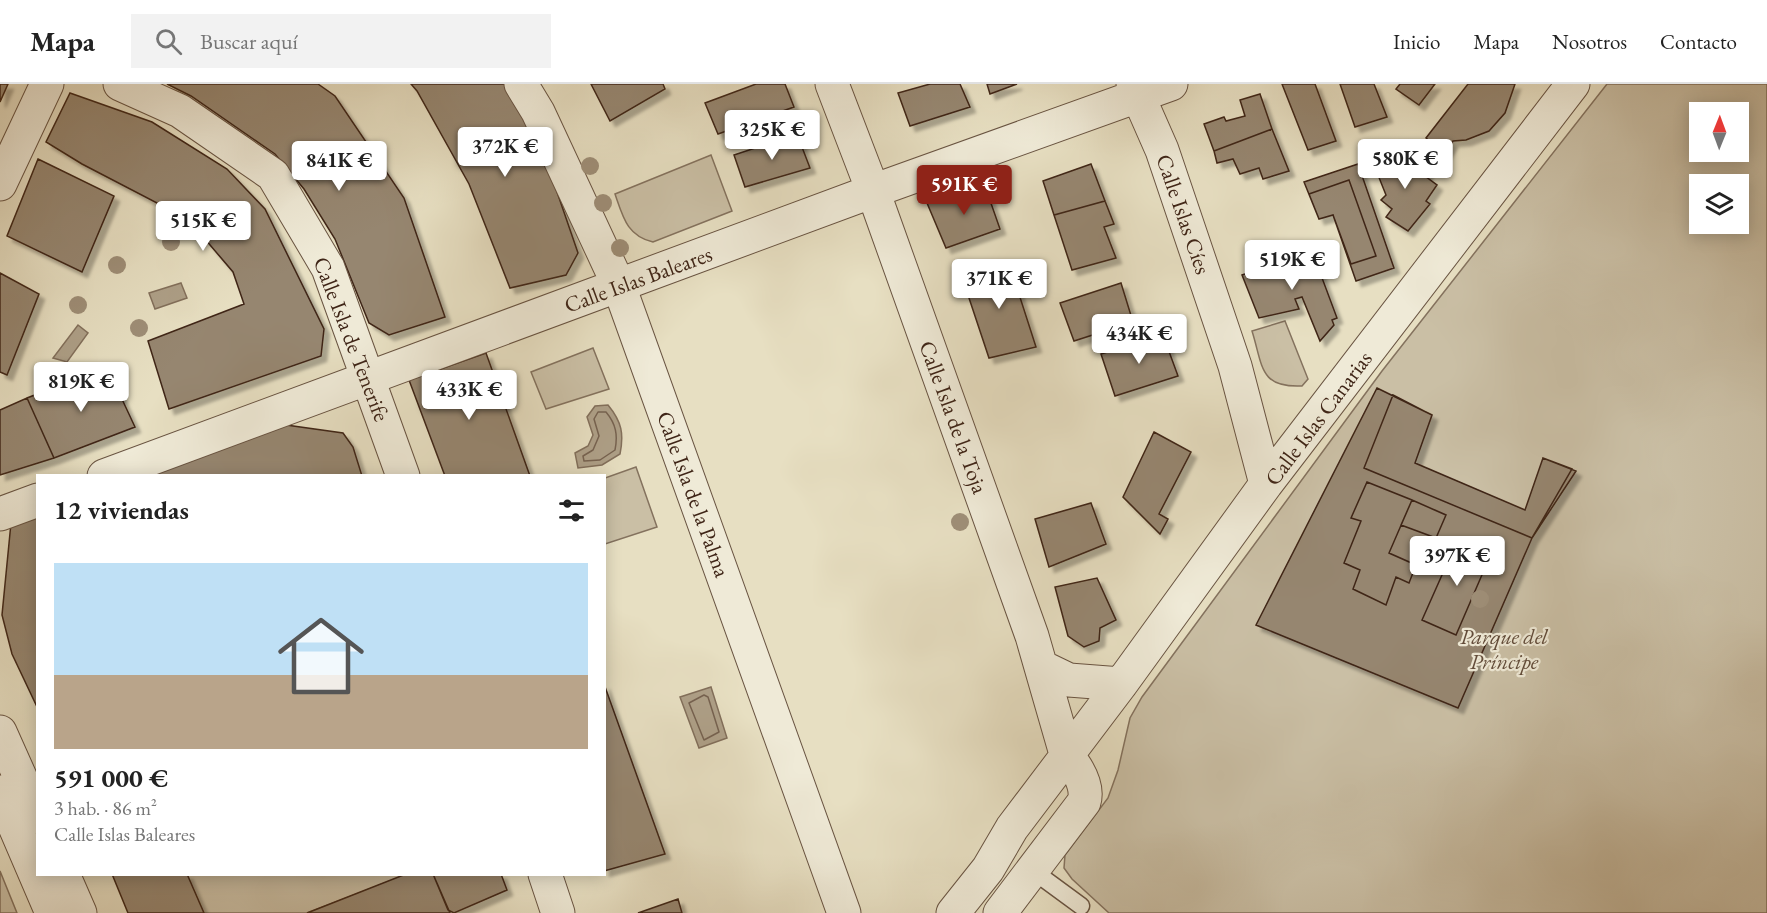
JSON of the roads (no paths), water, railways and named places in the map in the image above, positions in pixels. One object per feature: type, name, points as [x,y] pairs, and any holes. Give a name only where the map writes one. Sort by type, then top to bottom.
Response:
[{"type":"street","points":[[0,184],[47,84]]},
{"type":"street","name":"Calle Isla de Tenerife","points":[[120,84],[180,111],[273,175],[328,268],[402,474]]},
{"type":"street","name":"Calle Isla de la Palma","points":[[521,84],[538,112],[619,286],[844,913]]},
{"type":"street","name":"Calle Isla de la Toja","points":[[832,84],[873,191],[1042,667],[1066,754]]},
{"type":"street","name":"Calle Islas Baleares","points":[[109,474],[873,191],[1135,90],[1171,84]]},
{"type":"street","name":"Calle Islas Canarias","points":[[953,913],[1003,847],[1011,828],[1121,684],[1266,484],[1573,84]]},
{"type":"street","name":"Calle Islas Cíes","points":[[1135,90],[1162,150],[1235,366],[1266,484]]},
{"type":"street","points":[[0,514],[36,501]]},
{"type":"street","points":[[1042,667],[1069,680],[1121,684]]},
{"type":"street","points":[[0,732],[36,813]]},
{"type":"street","points":[[1000,913],[1084,802],[1086,794],[1075,765],[1066,754]]},
{"type":"street","points":[[0,792],[36,876]]},
{"type":"street","points":[[1003,847],[1032,870]]},
{"type":"street","points":[[36,876],[52,913]]},
{"type":"street","points":[[64,876],[80,913]]},
{"type":"street","points":[[546,876],[558,913]]},
{"type":"lane","points":[[1032,870],[1081,906]]},
{"type":"water","points":[[181,283],[187,298],[155,309],[149,293]]},
{"type":"water","points":[[78,325],[88,333],[67,362],[53,358]]},
{"type":"water","points":[[608,405],[621,428],[620,454],[602,465],[578,468],[575,453],[588,446],[593,435],[587,417],[595,406]]},
{"type":"water","points":[[711,687],[727,738],[699,748],[680,697]]},
{"type":"park label","name":"Parque del Príncipe","points":[[1504,648]]}]
